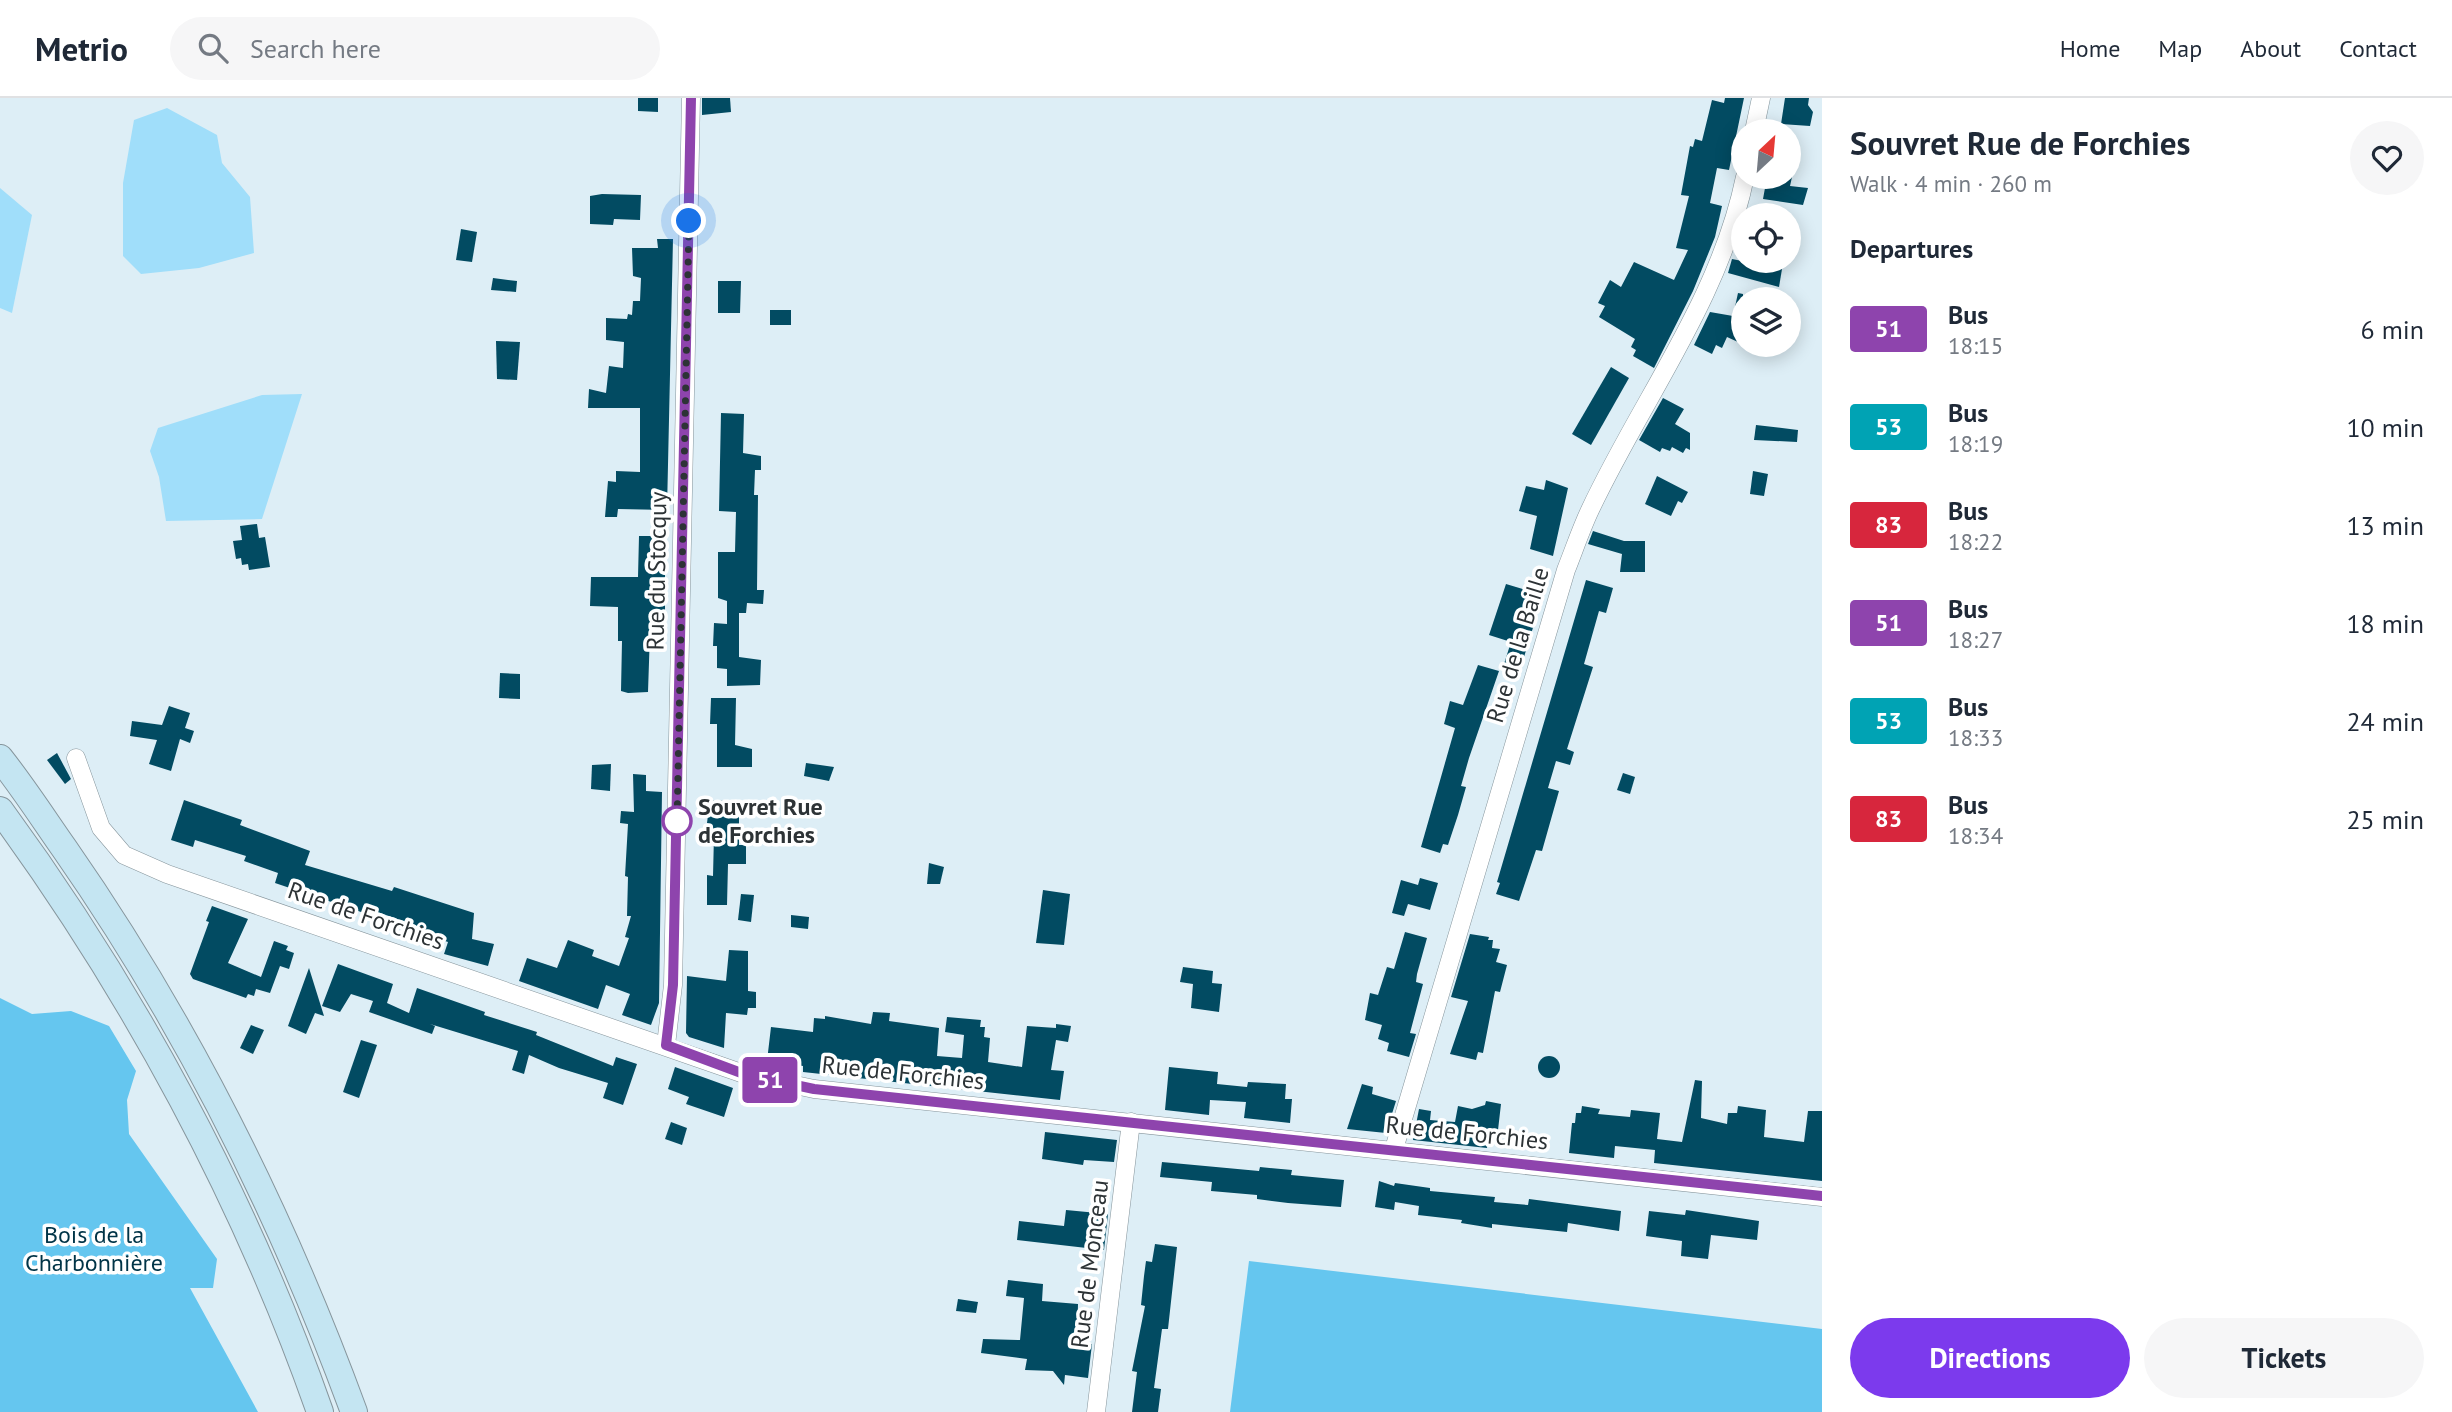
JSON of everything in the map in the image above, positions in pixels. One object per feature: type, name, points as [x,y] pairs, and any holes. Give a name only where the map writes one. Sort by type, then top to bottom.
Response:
[{"type":"main road","points":[[0,758],[108,911],[198,1064],[274,1215],[308,1292],[354,1412]]},
{"type":"main road","points":[[0,810],[36,859],[128,1004],[211,1155],[282,1314],[320,1412]]},
{"type":"street","name":"Rue du Stocquy","points":[[666,1045],[673,985],[691,98]]},
{"type":"street","points":[[1757,119],[1761,98]]},
{"type":"street","name":"Rue de la Baille","points":[[1394,1149],[1566,570],[1590,510],[1679,347],[1717,266],[1741,189]]},
{"type":"street","name":"Rue de Forchies","points":[[75,758],[101,828],[124,855],[167,874],[744,1074],[814,1089],[1822,1196]]},
{"type":"street","name":"Rue de Monceau","points":[[1096,1412],[1131,1122]]},
{"type":"green space","name":"Bois de la Charbonnière","points":[[0,998],[32,1014],[71,1011],[109,1026],[136,1071],[127,1100],[129,1134],[217,1259],[213,1288],[190,1288],[258,1412],[0,1412]]},
{"type":"green space","points":[[1249,1261],[1822,1329],[1822,1412],[1230,1412]]},
{"type":"shaded area","points":[[167,108],[217,135],[222,163],[250,197],[254,253],[199,268],[141,274],[123,256],[123,183],[134,120]]},
{"type":"shaded area","points":[[0,188],[32,215],[12,313],[0,308]]},
{"type":"shaded area","points":[[302,394],[262,519],[166,521],[159,477],[150,451],[158,428],[262,395]]},
{"type":"building","points":[[638,98],[658,98],[658,112],[638,111]]},
{"type":"building","points":[[702,98],[730,98],[731,112],[702,115]]},
{"type":"building","points":[[1725,98],[1744,98],[1740,119],[1731,119],[1729,170],[1717,168],[1710,203],[1722,206],[1715,237],[1693,291],[1654,368],[1633,356],[1636,350],[1631,347],[1635,339],[1599,317],[1605,306],[1598,303],[1610,280],[1621,287],[1634,262],[1674,280],[1688,250],[1676,248],[1689,196],[1681,195],[1690,146],[1693,147],[1695,139],[1702,141],[1712,100],[1724,103]]},
{"type":"building","points":[[1785,98],[1809,98],[1808,105],[1813,112],[1810,126],[1801,125],[1801,119],[1782,119]]},
{"type":"building","points":[[1808,188],[1803,205],[1763,199],[1765,189]]},
{"type":"building","points":[[641,195],[640,220],[614,219],[613,225],[590,224],[590,196]]},
{"type":"building","points":[[461,229],[477,232],[472,262],[456,260]]},
{"type":"building","points":[[657,239],[673,239],[667,510],[618,509],[617,517],[605,517],[608,481],[616,482],[616,471],[640,472],[640,408],[588,408],[589,389],[606,393],[609,366],[623,368],[624,342],[606,340],[606,318],[627,319],[628,314],[632,315],[633,301],[640,301],[641,278],[633,276],[632,248],[658,248]]},
{"type":"building","points":[[1731,262],[1731,273],[1781,273],[1779,287],[1728,273]]},
{"type":"building","points":[[493,278],[517,281],[516,292],[491,290]]},
{"type":"building","points":[[718,281],[741,281],[740,313],[718,313]]},
{"type":"building","points":[[770,310],[791,310],[791,325],[770,325]]},
{"type":"building","points":[[1710,312],[1731,316],[1731,339],[1727,337],[1722,348],[1716,345],[1712,354],[1694,345]]},
{"type":"building","points":[[496,341],[520,342],[517,380],[497,379]]},
{"type":"building","points":[[1611,367],[1629,378],[1591,445],[1572,434]]},
{"type":"building","points":[[1663,398],[1684,409],[1675,424],[1690,433],[1690,450],[1686,448],[1683,453],[1672,447],[1670,451],[1662,448],[1660,452],[1639,440]]},
{"type":"building","points":[[721,413],[744,414],[743,453],[761,456],[761,470],[755,470],[754,495],[758,495],[757,590],[764,590],[763,604],[747,603],[746,613],[739,613],[739,657],[761,660],[760,685],[727,686],[727,669],[717,668],[717,646],[713,646],[714,623],[727,624],[727,601],[718,598],[718,552],[735,552],[736,512],[719,511]]},
{"type":"building","points":[[1756,425],[1798,430],[1797,442],[1754,440]]},
{"type":"building","points":[[1753,471],[1768,474],[1764,496],[1750,494]]},
{"type":"building","points":[[1657,476],[1688,492],[1682,503],[1678,501],[1671,516],[1645,504]]},
{"type":"building","points":[[1546,480],[1568,488],[1553,556],[1530,549],[1537,516],[1519,511],[1526,486],[1544,490]]},
{"type":"building","points":[[257,524],[259,538],[265,537],[270,567],[249,570],[248,564],[242,565],[241,558],[236,559],[233,541],[242,540],[240,526]]},
{"type":"building","points":[[1593,531],[1624,541],[1645,541],[1645,572],[1620,572],[1622,554],[1588,544]]},
{"type":"building","points":[[639,536],[658,536],[658,563],[665,563],[665,633],[650,632],[648,692],[628,693],[621,691],[622,641],[618,641],[618,607],[590,606],[591,577],[638,577]]},
{"type":"building","points":[[1586,580],[1613,588],[1606,613],[1599,611],[1584,664],[1593,667],[1567,749],[1574,752],[1570,765],[1556,761],[1548,788],[1559,791],[1542,851],[1536,850],[1519,901],[1496,894],[1500,883],[1497,882]]},
{"type":"building","points":[[1506,584],[1543,595],[1520,670],[1504,664],[1511,642],[1489,635]]},
{"type":"building","points":[[1478,665],[1499,671],[1461,786],[1466,787],[1458,815],[1448,845],[1443,844],[1440,853],[1421,847],[1455,728],[1444,724],[1450,701],[1463,705]]},
{"type":"building","points":[[500,673],[520,674],[520,699],[499,698]]},
{"type":"building","points":[[711,698],[736,698],[735,745],[752,749],[752,767],[717,767],[717,724],[710,724]]},
{"type":"building","points":[[169,706],[190,713],[185,728],[194,731],[190,743],[180,739],[171,771],[149,764],[157,740],[130,736],[132,721],[162,725]]},
{"type":"building","points":[[57,753],[71,779],[65,784],[47,760]]},
{"type":"building","points":[[806,763],[834,767],[829,781],[804,776]]},
{"type":"building","points":[[611,764],[610,791],[591,789],[592,765]]},
{"type":"building","points":[[1623,773],[1635,777],[1630,794],[1617,790]]},
{"type":"building","points":[[633,774],[646,775],[646,791],[662,792],[659,1003],[651,1025],[622,1015],[630,994],[606,985],[598,1009],[519,981],[527,958],[557,968],[568,940],[594,950],[592,956],[619,966],[629,938],[625,937],[631,916],[627,916],[628,877],[625,876],[628,824],[620,823],[621,811],[634,812]]},
{"type":"building","points":[[184,800],[242,820],[240,825],[310,851],[305,865],[392,891],[394,887],[474,913],[472,939],[494,944],[488,966],[444,954],[448,942],[421,933],[420,927],[369,909],[367,914],[275,883],[278,873],[244,861],[246,856],[195,840],[193,847],[171,840]]},
{"type":"building","points":[[710,800],[730,801],[739,807],[739,845],[746,845],[746,864],[728,864],[727,905],[707,905],[707,875],[713,876],[714,835],[711,835],[711,824],[707,823]]},
{"type":"building","points":[[929,863],[944,867],[940,884],[927,884]]},
{"type":"building","points":[[1420,878],[1438,883],[1430,910],[1408,904],[1404,916],[1392,913],[1401,880],[1418,885]]},
{"type":"building","points":[[1043,890],[1070,894],[1064,945],[1036,943]]},
{"type":"building","points":[[741,894],[754,895],[751,922],[738,920]]},
{"type":"building","points":[[212,906],[248,919],[228,963],[261,977],[274,941],[288,946],[286,950],[294,953],[289,969],[280,966],[270,993],[256,989],[254,996],[248,994],[246,998],[193,979],[190,974]]},
{"type":"building","points":[[791,915],[809,917],[808,929],[791,927]]},
{"type":"building","points":[[1405,932],[1427,938],[1417,974],[1416,982],[1423,984],[1410,1033],[1416,1034],[1409,1057],[1387,1051],[1389,1043],[1378,1039],[1382,1025],[1365,1020],[1370,993],[1378,995],[1387,967],[1394,969]]},
{"type":"building","points":[[1470,934],[1493,940],[1492,948],[1500,949],[1496,962],[1507,965],[1500,992],[1495,991],[1483,1053],[1478,1052],[1476,1060],[1450,1054],[1468,1001],[1451,997]]},
{"type":"building","points":[[729,950],[748,951],[748,991],[756,992],[756,1008],[748,1008],[747,1015],[726,1013],[724,1048],[689,1037],[686,1033],[687,976],[726,981]]},
{"type":"building","points":[[338,964],[393,984],[387,1003],[409,1013],[417,988],[485,1012],[484,1015],[537,1032],[536,1035],[613,1066],[616,1057],[637,1064],[623,1105],[603,1098],[608,1083],[559,1068],[529,1055],[524,1074],[512,1070],[518,1051],[430,1024],[435,1026],[432,1034],[369,1012],[373,1001],[351,994],[340,1012],[322,1006]]},
{"type":"building","points":[[1183,967],[1213,971],[1212,983],[1222,984],[1219,1012],[1191,1008],[1193,984],[1180,982]]},
{"type":"building","points":[[309,968],[324,1016],[315,1013],[306,1034],[288,1026]]},
{"type":"building","points":[[873,1012],[890,1013],[889,1021],[939,1028],[937,1056],[962,1058],[964,1035],[945,1032],[947,1017],[981,1020],[980,1027],[985,1027],[984,1037],[990,1038],[988,1062],[1022,1067],[1027,1026],[1071,1026],[1068,1042],[1056,1040],[1051,1070],[1064,1071],[1060,1100],[803,1072],[803,1066],[767,1061],[771,1027],[813,1032],[814,1018],[825,1019],[825,1016],[871,1024]]},
{"type":"building","points":[[251,1025],[264,1030],[253,1054],[240,1048]]},
{"type":"building","points":[[361,1040],[377,1045],[359,1098],[343,1092]]},
{"type":"building","points":[[1549,1056],[1557,1059],[1560,1067],[1557,1075],[1549,1078],[1541,1075],[1538,1067],[1541,1059]]},
{"type":"building","points":[[675,1067],[733,1088],[724,1117],[686,1104],[689,1097],[668,1089]]},
{"type":"building","points":[[1169,1067],[1218,1072],[1217,1084],[1247,1087],[1248,1082],[1286,1084],[1285,1099],[1292,1099],[1290,1123],[1244,1118],[1246,1102],[1210,1100],[1209,1115],[1165,1110]]},
{"type":"building","points":[[1695,1080],[1702,1081],[1701,1118],[1727,1124],[1728,1113],[1737,1113],[1738,1106],[1766,1110],[1764,1137],[1804,1142],[1808,1111],[1822,1111],[1822,1181],[1654,1163],[1655,1150],[1615,1146],[1614,1158],[1569,1153],[1572,1123],[1575,1123],[1576,1113],[1581,1113],[1582,1106],[1600,1109],[1598,1114],[1630,1117],[1631,1110],[1660,1113],[1657,1139],[1682,1142]]},
{"type":"building","points":[[1362,1084],[1373,1087],[1372,1094],[1396,1101],[1386,1133],[1347,1129]]},
{"type":"building","points":[[1486,1101],[1501,1104],[1498,1130],[1489,1129],[1487,1148],[1413,1140],[1419,1109],[1431,1111],[1430,1120],[1455,1122],[1458,1106],[1472,1109],[1485,1105]]},
{"type":"building","points":[[671,1122],[687,1128],[682,1145],[665,1139]]},
{"type":"building","points":[[1045,1132],[1117,1140],[1114,1162],[1084,1160],[1083,1165],[1042,1159]]},
{"type":"building","points":[[1162,1162],[1259,1171],[1260,1167],[1292,1170],[1291,1175],[1344,1180],[1341,1207],[1288,1203],[1257,1199],[1257,1195],[1211,1191],[1212,1182],[1160,1177]]},
{"type":"building","points":[[1379,1181],[1394,1186],[1395,1183],[1430,1188],[1430,1191],[1495,1197],[1494,1202],[1528,1205],[1529,1199],[1621,1211],[1619,1231],[1568,1223],[1567,1232],[1492,1224],[1492,1228],[1461,1223],[1462,1220],[1418,1215],[1419,1206],[1395,1202],[1394,1210],[1375,1207]]},
{"type":"building","points":[[1066,1210],[1108,1214],[1104,1250],[1017,1240],[1019,1221],[1064,1226]]},
{"type":"building","points":[[1686,1210],[1759,1221],[1757,1240],[1711,1235],[1708,1259],[1681,1256],[1682,1241],[1646,1236],[1649,1211],[1685,1215]]},
{"type":"building","points":[[1155,1244],[1177,1247],[1168,1329],[1162,1329],[1154,1388],[1161,1389],[1158,1412],[1132,1412],[1137,1372],[1132,1371],[1145,1306],[1141,1305],[1146,1261],[1152,1262]]},
{"type":"building","points":[[1008,1280],[1043,1284],[1042,1301],[1078,1304],[1077,1342],[1092,1344],[1088,1378],[1065,1375],[1064,1385],[1053,1371],[1025,1370],[1027,1359],[981,1353],[983,1339],[1020,1340],[1024,1298],[1006,1296]]},
{"type":"building","points":[[958,1299],[978,1302],[976,1313],[956,1311]]},
{"type":"bus line","name":"51","points":[[691,98],[673,985],[666,1045],[744,1074],[814,1089],[1822,1196]]},
{"type":"place","name":"Souvret Rue de Forchies","points":[[677,821]]},
{"type":"route","points":[[677,821],[677,825],[689,221]]}]
